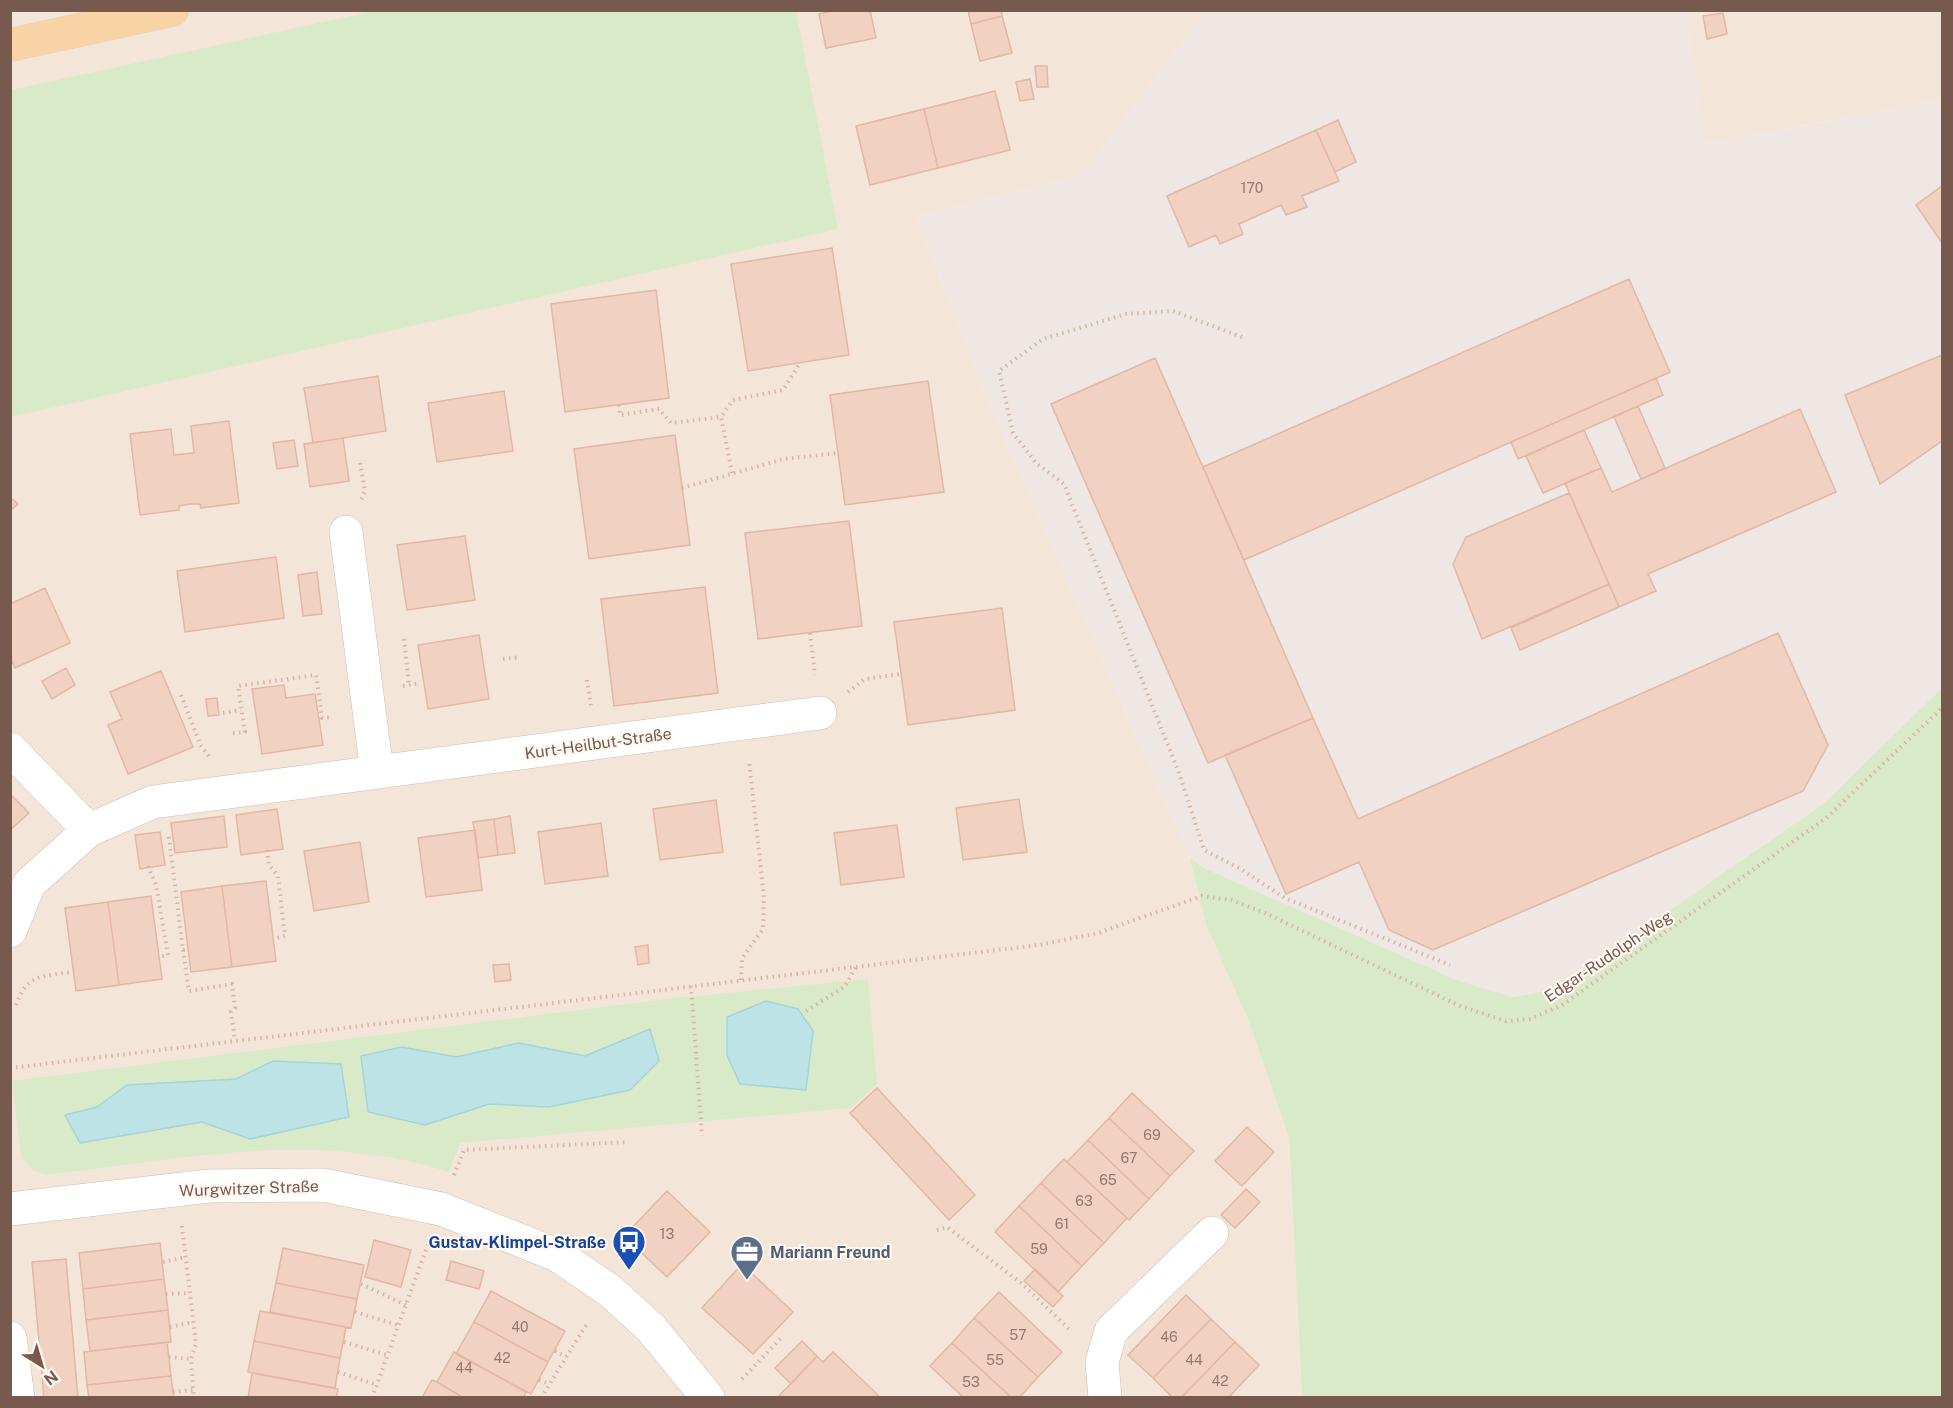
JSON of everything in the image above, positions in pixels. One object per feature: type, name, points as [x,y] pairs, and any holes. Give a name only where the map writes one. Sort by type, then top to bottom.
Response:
[{"type":"main road","points":[[10,45],[172,10]]},
{"type":"street","points":[[346,532],[377,772]]},
{"type":"street","name":"Kurt-Heilbut-Straße","points":[[10,931],[29,884],[89,830],[133,809],[164,801],[820,713]]},
{"type":"street","points":[[10,750],[89,830]]},
{"type":"street","name":"Wurgwitzer Straße","points":[[10,1209],[209,1186],[323,1185],[441,1209],[557,1255],[609,1290],[651,1328],[708,1398]]},
{"type":"street","points":[[1105,1398],[1102,1362],[1111,1331],[1212,1233]]},
{"type":"street","points":[[10,1338],[18,1398]]},
{"type":"path","points":[[1242,337],[1173,311],[1126,314],[1043,339],[999,371],[1013,433],[1035,462],[1064,484],[1179,773],[1204,850],[1239,868],[1285,898],[1450,965]]},
{"type":"path","points":[[619,405],[620,415],[659,409],[671,423],[720,417],[733,400],[783,390],[800,363]]},
{"type":"path","points":[[720,417],[732,473]]},
{"type":"path","points":[[682,488],[784,459],[838,453]]},
{"type":"path","points":[[360,463],[364,491]]},
{"type":"path","points":[[404,639],[409,685]]},
{"type":"path","points":[[503,659],[521,657]]},
{"type":"path","points":[[232,733],[245,732],[238,686],[316,675],[322,718],[369,711]]},
{"type":"path","points":[[587,680],[590,696]]},
{"type":"path","points":[[181,695],[201,746],[209,754]]},
{"type":"path","name":"Edgar-Rudolph-Weg","points":[[856,967],[1039,945],[1086,936],[1202,896],[1231,900],[1263,912],[1460,1006],[1506,1022],[1530,1019],[1562,1005],[1826,818],[1942,708]]},
{"type":"path","points":[[222,713],[241,710]]},
{"type":"path","points":[[741,980],[742,958],[763,929],[764,897],[749,756]]},
{"type":"path","points":[[164,801],[189,991],[232,984],[235,1008],[231,1012],[235,1041]]},
{"type":"path","points":[[267,850],[269,865],[278,876],[285,936],[273,939]]},
{"type":"path","points":[[148,866],[156,885],[168,955],[159,957]]},
{"type":"path","points":[[10,1068],[856,967]]},
{"type":"path","points":[[806,1011],[843,987],[856,967]]},
{"type":"path","points":[[16,1005],[22,987],[37,977],[74,971]]},
{"type":"path","points":[[691,986],[702,1136]]},
{"type":"path","points":[[453,1180],[464,1150],[628,1142]]},
{"type":"path","points":[[181,1223],[195,1344],[191,1359],[194,1398]]},
{"type":"path","points":[[937,1230],[947,1227],[1021,1283],[1102,1362]]},
{"type":"path","points":[[372,1398],[432,1235]]},
{"type":"path","points":[[163,1262],[186,1257]]},
{"type":"path","points":[[360,1284],[405,1305]]},
{"type":"path","points":[[166,1294],[190,1293]]},
{"type":"path","points":[[354,1312],[398,1325]]},
{"type":"path","points":[[541,1398],[589,1321]]},
{"type":"path","points":[[170,1327],[193,1322]]},
{"type":"path","points":[[742,1379],[782,1337]]},
{"type":"path","points":[[344,1342],[387,1354]]},
{"type":"path","points":[[555,1351],[566,1357]]},
{"type":"path","points":[[170,1358],[191,1359]]},
{"type":"path","points":[[338,1372],[376,1385]]},
{"type":"path","points":[[539,1380],[550,1384]]},
{"type":"path","points":[[173,1392],[194,1390]]},
{"type":"shaded area","points":[[10,11],[1206,11],[1081,176],[916,216],[986,396],[1190,858],[1206,925],[1249,1022],[1289,1138],[1302,1397],[11,1397]]},
{"type":"shaded area","points":[[1206,11],[1685,11],[1707,144],[1942,99],[1942,688],[1823,804],[1556,989],[1513,997],[1459,981],[1204,868],[1190,858],[986,396],[916,216],[1081,176]]},
{"type":"shaded area","points":[[1685,11],[1942,11],[1942,99],[1706,144]]},
{"type":"green space","points":[[374,11],[796,11],[838,229],[11,417],[11,90]]},
{"type":"green space","points":[[1942,688],[1942,1397],[1302,1397],[1289,1138],[1249,1022],[1206,925],[1190,858],[1204,868],[1459,981],[1513,997],[1556,989],[1823,804]]},
{"type":"green space","points":[[868,979],[877,1084],[850,1108],[460,1143],[449,1172],[399,1159],[349,1152],[299,1150],[248,1151],[197,1156],[46,1175],[32,1170],[21,1155],[12,1081],[667,999]]},
{"type":"water","points":[[766,1001],[798,1009],[813,1031],[806,1090],[740,1084],[727,1055],[727,1017]]},
{"type":"water","points":[[650,1029],[659,1061],[630,1090],[549,1107],[489,1104],[425,1125],[368,1112],[361,1056],[402,1047],[456,1057],[519,1043],[585,1056]]},
{"type":"water","points":[[273,1061],[341,1064],[349,1117],[250,1139],[202,1122],[80,1143],[65,1115],[97,1107],[127,1085],[236,1079]]},
{"type":"building","points":[[836,10],[870,10],[876,38],[826,48],[819,14]]},
{"type":"building","points":[[968,10],[1001,10],[1002,16],[971,24]]},
{"type":"building","points":[[1723,13],[1727,34],[1707,39],[1703,16]]},
{"type":"building","points":[[1002,16],[1012,53],[980,61],[971,24]]},
{"type":"building","points":[[1035,66],[1047,66],[1048,87],[1037,87]]},
{"type":"building","points":[[1030,79],[1034,99],[1020,101],[1016,82]]},
{"type":"building","points":[[995,91],[1010,150],[938,168],[924,109]]},
{"type":"building","points":[[924,109],[938,168],[870,185],[856,126]]},
{"type":"building","points":[[1338,120],[1356,162],[1335,172],[1316,130]]},
{"type":"building","points":[[1316,130],[1339,181],[1302,196],[1307,207],[1286,215],[1281,205],[1239,224],[1243,234],[1220,244],[1216,235],[1189,247],[1167,196]]},
{"type":"building","points":[[1942,186],[1942,243],[1916,205]]},
{"type":"building","points":[[832,248],[849,355],[748,371],[731,264]]},
{"type":"building","points":[[1629,279],[1670,372],[1244,560],[1203,467]]},
{"type":"building","points":[[656,290],[669,398],[565,412],[551,304]]},
{"type":"building","points":[[1942,355],[1942,441],[1880,484],[1845,395]]},
{"type":"building","points":[[1155,358],[1313,718],[1208,763],[1051,404]]},
{"type":"building","points":[[378,376],[386,431],[313,443],[304,388]]},
{"type":"building","points":[[1656,378],[1663,395],[1518,459],[1511,442]]},
{"type":"building","points":[[928,381],[944,492],[845,505],[830,395]]},
{"type":"building","points":[[504,391],[513,451],[437,462],[428,403]]},
{"type":"building","points":[[1638,406],[1665,468],[1641,479],[1614,417]]},
{"type":"building","points":[[1800,409],[1836,492],[1648,574],[1656,591],[1619,607],[1565,483],[1601,468],[1612,492]]},
{"type":"building","points":[[229,421],[239,503],[201,508],[200,504],[190,504],[179,506],[179,510],[140,515],[130,434],[171,429],[174,455],[194,453],[191,426]]},
{"type":"building","points":[[1584,430],[1601,468],[1543,493],[1526,456]]},
{"type":"building","points":[[675,435],[690,545],[589,559],[574,449]]},
{"type":"building","points":[[343,438],[349,481],[310,487],[304,444]]},
{"type":"building","points":[[294,440],[298,466],[277,469],[273,443]]},
{"type":"building","points":[[1569,493],[1609,584],[1482,639],[1453,564],[1466,537]]},
{"type":"building","points":[[10,497],[18,504],[10,511]]},
{"type":"building","points":[[849,521],[862,626],[758,639],[745,533]]},
{"type":"building","points":[[465,536],[475,600],[407,610],[397,545]]},
{"type":"building","points":[[276,557],[284,618],[185,632],[177,571]]},
{"type":"building","points":[[317,572],[322,614],[303,616],[298,575]]},
{"type":"building","points":[[1609,584],[1619,607],[1520,650],[1511,628]]},
{"type":"building","points":[[705,587],[718,693],[614,706],[601,599]]},
{"type":"building","points":[[45,588],[70,643],[15,668],[10,657],[10,604]]},
{"type":"building","points":[[1002,608],[1015,710],[908,725],[894,622]]},
{"type":"building","points":[[1778,633],[1828,745],[1803,791],[1433,950],[1389,930],[1359,862],[1286,894],[1225,755],[1313,718],[1358,819]]},
{"type":"building","points":[[479,635],[489,699],[428,709],[418,645]]},
{"type":"building","points":[[66,668],[75,685],[52,699],[42,681]]},
{"type":"building","points":[[161,671],[193,747],[128,774],[108,725],[122,719],[110,692]]},
{"type":"building","points":[[284,685],[286,698],[315,694],[323,745],[262,754],[252,689]]},
{"type":"building","points":[[217,698],[219,715],[208,716],[206,699]]},
{"type":"building","points":[[10,794],[29,813],[10,830]]},
{"type":"building","points":[[1019,799],[1027,852],[963,860],[956,808]]},
{"type":"building","points":[[716,800],[723,852],[660,860],[653,809]]},
{"type":"building","points":[[277,809],[283,849],[241,855],[236,815]]},
{"type":"building","points":[[224,816],[227,847],[175,853],[171,823]]},
{"type":"building","points":[[510,816],[515,853],[498,855],[494,819]]},
{"type":"building","points":[[494,819],[498,855],[478,858],[473,822]]},
{"type":"building","points":[[601,823],[608,876],[545,884],[538,832]]},
{"type":"building","points":[[897,825],[904,877],[841,885],[834,833]]},
{"type":"building","points":[[475,830],[482,890],[426,897],[418,838]]},
{"type":"building","points":[[160,832],[165,865],[140,869],[135,835]]},
{"type":"building","points":[[360,842],[369,902],[314,911],[304,851]]},
{"type":"building","points":[[266,881],[276,961],[232,967],[222,886]]},
{"type":"building","points":[[222,886],[232,967],[191,972],[181,892]]},
{"type":"building","points":[[151,896],[162,979],[119,985],[108,902]]},
{"type":"building","points":[[108,902],[119,985],[76,991],[65,908]]},
{"type":"building","points":[[648,945],[649,963],[638,965],[635,947]]},
{"type":"building","points":[[509,964],[511,980],[495,982],[493,965]]},
{"type":"building","points":[[877,1088],[975,1195],[949,1220],[850,1113]]},
{"type":"building","points":[[1132,1093],[1194,1151],[1170,1176],[1109,1118]]},
{"type":"building","points":[[1109,1118],[1170,1176],[1149,1199],[1088,1140]]},
{"type":"building","points":[[1247,1127],[1274,1152],[1242,1186],[1215,1161]]},
{"type":"building","points":[[1088,1140],[1149,1199],[1129,1220],[1067,1162]]},
{"type":"building","points":[[1064,1159],[1127,1218],[1104,1243],[1041,1183]]},
{"type":"building","points":[[1041,1183],[1104,1243],[1082,1266],[1019,1206]]},
{"type":"building","points":[[1246,1189],[1260,1202],[1235,1228],[1221,1215]]},
{"type":"building","points":[[667,1191],[710,1232],[667,1277],[624,1236]]},
{"type":"building","points":[[1019,1206],[1082,1266],[1058,1292],[995,1232]]},
{"type":"building","points":[[374,1240],[411,1250],[401,1287],[365,1277]]},
{"type":"building","points":[[160,1243],[164,1279],[83,1289],[79,1253]]},
{"type":"building","points":[[283,1248],[364,1265],[357,1299],[276,1283]]},
{"type":"building","points":[[66,1259],[78,1398],[44,1398],[32,1262]]},
{"type":"building","points":[[451,1261],[484,1271],[479,1289],[446,1280]]},
{"type":"building","points":[[742,1264],[793,1312],[753,1354],[702,1308]]},
{"type":"building","points":[[1035,1269],[1063,1296],[1053,1307],[1024,1281]]},
{"type":"building","points":[[164,1279],[168,1310],[86,1320],[83,1289]]},
{"type":"building","points":[[276,1283],[357,1299],[351,1328],[270,1312]]},
{"type":"building","points":[[491,1291],[565,1331],[548,1362],[474,1322]]},
{"type":"building","points":[[999,1292],[1062,1352],[1038,1377],[974,1318]]},
{"type":"building","points":[[1186,1295],[1211,1319],[1153,1378],[1128,1355]]},
{"type":"building","points":[[168,1310],[171,1342],[90,1351],[86,1320]]},
{"type":"building","points":[[260,1311],[346,1327],[340,1358],[254,1341]]},
{"type":"building","points":[[974,1318],[1038,1377],[1019,1398],[1012,1398],[952,1343]]},
{"type":"building","points":[[1211,1319],[1235,1342],[1181,1398],[1173,1398],[1153,1378]]},
{"type":"building","points":[[474,1322],[548,1362],[531,1394],[456,1354]]},
{"type":"building","points":[[254,1341],[340,1358],[335,1388],[248,1372]]},
{"type":"building","points":[[802,1341],[817,1356],[791,1384],[775,1368]]},
{"type":"building","points":[[167,1342],[171,1376],[87,1385],[84,1352]]},
{"type":"building","points":[[1235,1342],[1259,1365],[1228,1398],[1181,1398]]},
{"type":"building","points":[[952,1343],[1012,1398],[964,1398],[930,1366]]},
{"type":"building","points":[[454,1352],[526,1392],[523,1398],[464,1398],[437,1382]]},
{"type":"building","points":[[833,1352],[878,1395],[876,1398],[777,1398],[817,1356],[823,1362]]},
{"type":"building","points":[[252,1373],[338,1389],[336,1398],[248,1398]]},
{"type":"building","points":[[171,1376],[174,1398],[89,1398],[87,1385]]},
{"type":"building","points":[[432,1380],[437,1382],[464,1398],[422,1398]]},
{"type":"place","name":"Gustav-Klimpel-Straße","points":[[629,1271]]},
{"type":"place","name":"Mariann Freund","points":[[747,1281]]}]
